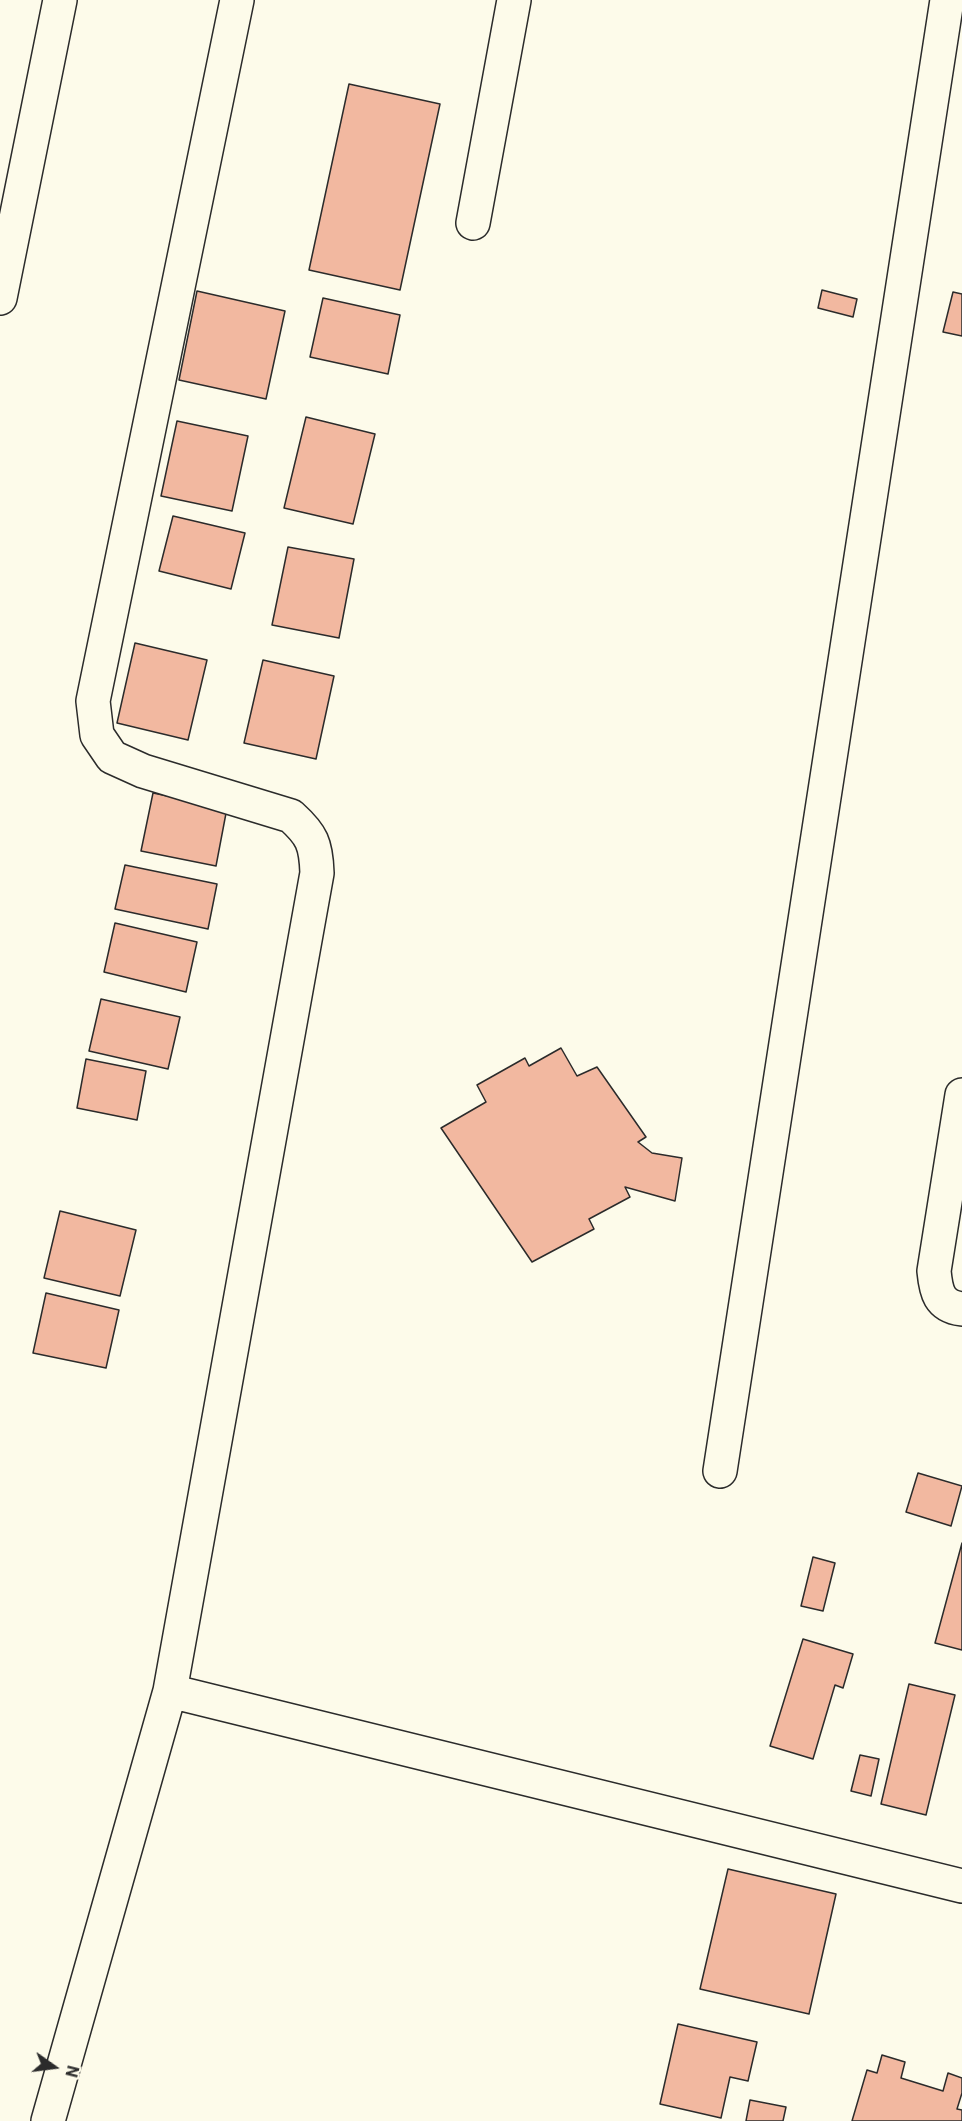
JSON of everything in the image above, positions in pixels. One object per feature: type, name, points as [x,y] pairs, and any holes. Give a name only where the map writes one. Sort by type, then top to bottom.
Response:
[{"type":"street","points":[[0,298],[60,0]]},
{"type":"street","points":[[48,2121],[170,1691],[317,873],[317,851],[308,832],[291,816],[143,771],[112,757],[97,735],[93,701],[237,0]]},
{"type":"street","points":[[473,223],[514,0]]},
{"type":"street","points":[[720,1471],[947,0]]},
{"type":"street","points":[[962,1095],[934,1271],[936,1291],[941,1300],[962,1310]]},
{"type":"street","points":[[170,1691],[962,1886]]},
{"type":"building","points":[[349,84],[440,104],[400,290],[309,270]]},
{"type":"building","points":[[822,290],[857,299],[853,317],[818,308]]},
{"type":"building","points":[[197,291],[285,311],[266,399],[179,380]]},
{"type":"building","points":[[953,292],[962,294],[962,336],[943,332]]},
{"type":"building","points":[[323,298],[400,315],[388,374],[310,357]]},
{"type":"building","points":[[306,417],[375,434],[353,524],[284,508]]},
{"type":"building","points":[[177,421],[248,436],[232,511],[161,496]]},
{"type":"building","points":[[173,516],[245,533],[231,589],[159,571]]},
{"type":"building","points":[[288,547],[354,559],[339,638],[272,625]]},
{"type":"building","points":[[135,643],[207,660],[188,740],[117,723]]},
{"type":"building","points":[[263,660],[334,676],[316,759],[244,743]]},
{"type":"building","points":[[153,793],[227,808],[216,866],[141,851]]},
{"type":"building","points":[[125,865],[217,884],[208,929],[115,909]]},
{"type":"building","points":[[115,923],[197,942],[186,992],[104,972]]},
{"type":"building","points":[[101,999],[180,1017],[168,1069],[89,1051]]},
{"type":"building","points":[[561,1048],[577,1076],[597,1067],[646,1137],[638,1142],[652,1153],[682,1158],[675,1201],[625,1187],[630,1197],[589,1219],[594,1229],[532,1262],[441,1128],[486,1102],[477,1085],[525,1058],[529,1066]]},
{"type":"building","points":[[86,1059],[146,1071],[137,1120],[77,1108]]},
{"type":"building","points":[[60,1211],[136,1230],[120,1296],[44,1278]]},
{"type":"building","points":[[46,1293],[119,1310],[106,1368],[33,1353]]},
{"type":"building","points":[[918,1473],[962,1486],[951,1526],[906,1512]]},
{"type":"building","points":[[962,1543],[962,1650],[935,1643]]},
{"type":"building","points":[[813,1557],[835,1563],[823,1611],[801,1606]]},
{"type":"building","points":[[803,1639],[853,1654],[843,1688],[835,1685],[813,1759],[770,1746]]},
{"type":"building","points":[[909,1684],[955,1695],[926,1815],[881,1804]]},
{"type":"building","points":[[860,1755],[879,1759],[871,1796],[851,1791]]},
{"type":"building","points":[[728,1869],[836,1894],[809,2014],[700,1989]]},
{"type":"building","points":[[678,2024],[757,2042],[748,2081],[730,2077],[721,2118],[660,2104]]},
{"type":"building","points":[[882,2055],[905,2062],[901,2078],[943,2091],[948,2073],[962,2078],[962,2093],[957,2109],[962,2110],[962,2121],[852,2121],[867,2070],[877,2073]]},
{"type":"building","points":[[750,2100],[786,2107],[783,2121],[746,2121]]}]
